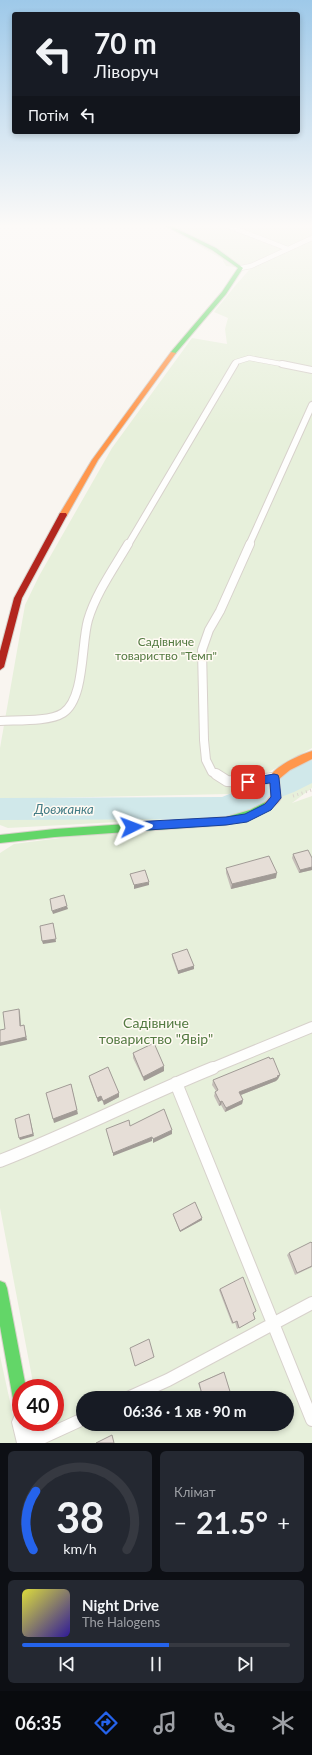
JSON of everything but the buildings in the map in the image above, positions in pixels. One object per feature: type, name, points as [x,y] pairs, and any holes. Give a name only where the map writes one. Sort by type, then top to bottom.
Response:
[{"type":"street","points":[[0,667],[18,598],[65,511],[95,460],[169,358],[225,291]]},
{"type":"street","points":[[0,839],[55,832],[226,821],[247,818],[268,807],[276,798],[275,785],[280,772],[296,762],[312,755]]},
{"type":"street","points":[[0,1293],[17,1379]]},
{"type":"street","points":[[28,1431],[31,1443]]},
{"type":"lane","points":[[0,721],[48,717],[62,713],[72,703],[77,692],[88,620],[98,596],[236,362],[249,358],[312,370]]},
{"type":"lane","points":[[275,785],[226,781],[212,772],[206,760],[204,740],[202,650],[209,630],[220,611],[312,405]]},
{"type":"lane","points":[[0,1161],[43,1144],[176,1083],[312,1028]]},
{"type":"lane","points":[[176,1083],[312,1420]]},
{"type":"lane","points":[[144,1391],[168,1380],[312,1303]]},
{"type":"lane","points":[[31,1443],[76,1422]]},
{"type":"green space","name":"Садівниче товариство \"Темп\"","points":[[231,291],[312,291],[312,748],[229,794],[0,799],[0,748],[25,605],[39,576],[112,448],[192,338],[227,344],[225,329],[228,318],[214,312]]},
{"type":"green space","name":"Садівниче товариство \"Явір\"","points":[[312,763],[312,788],[292,803],[312,796],[312,1443],[46,1443],[44,1431],[64,1431],[64,1379],[32,1379],[0,1208],[0,853],[14,844],[215,818],[194,811],[172,819],[8,828],[0,825],[0,804],[9,802],[27,805],[101,804],[122,799],[175,798],[226,802],[255,786],[276,785]]},
{"type":"green space","points":[[0,1356],[12,1411],[12,1431],[16,1431],[19,1443],[0,1443]]},
{"type":"waterway","name":"Довжанка","points":[[0,809],[223,808],[285,784],[312,771]]},
{"type":"traffic: fast","points":[[173,353],[225,291]]},
{"type":"traffic: fast","points":[[0,839],[55,833],[226,821],[253,814],[269,804]]},
{"type":"traffic: fast","points":[[0,1288],[17,1379]]},
{"type":"traffic: slow","points":[[63,515],[95,460],[173,353]]},
{"type":"traffic: slow","points":[[269,804],[276,798],[274,778],[287,767],[312,755]]},
{"type":"traffic: jam","points":[[0,667],[18,598],[63,515]]},
{"type":"route","points":[[132,827],[226,821],[247,818],[268,807],[276,798],[276,785],[274,778],[248,782]]}]
